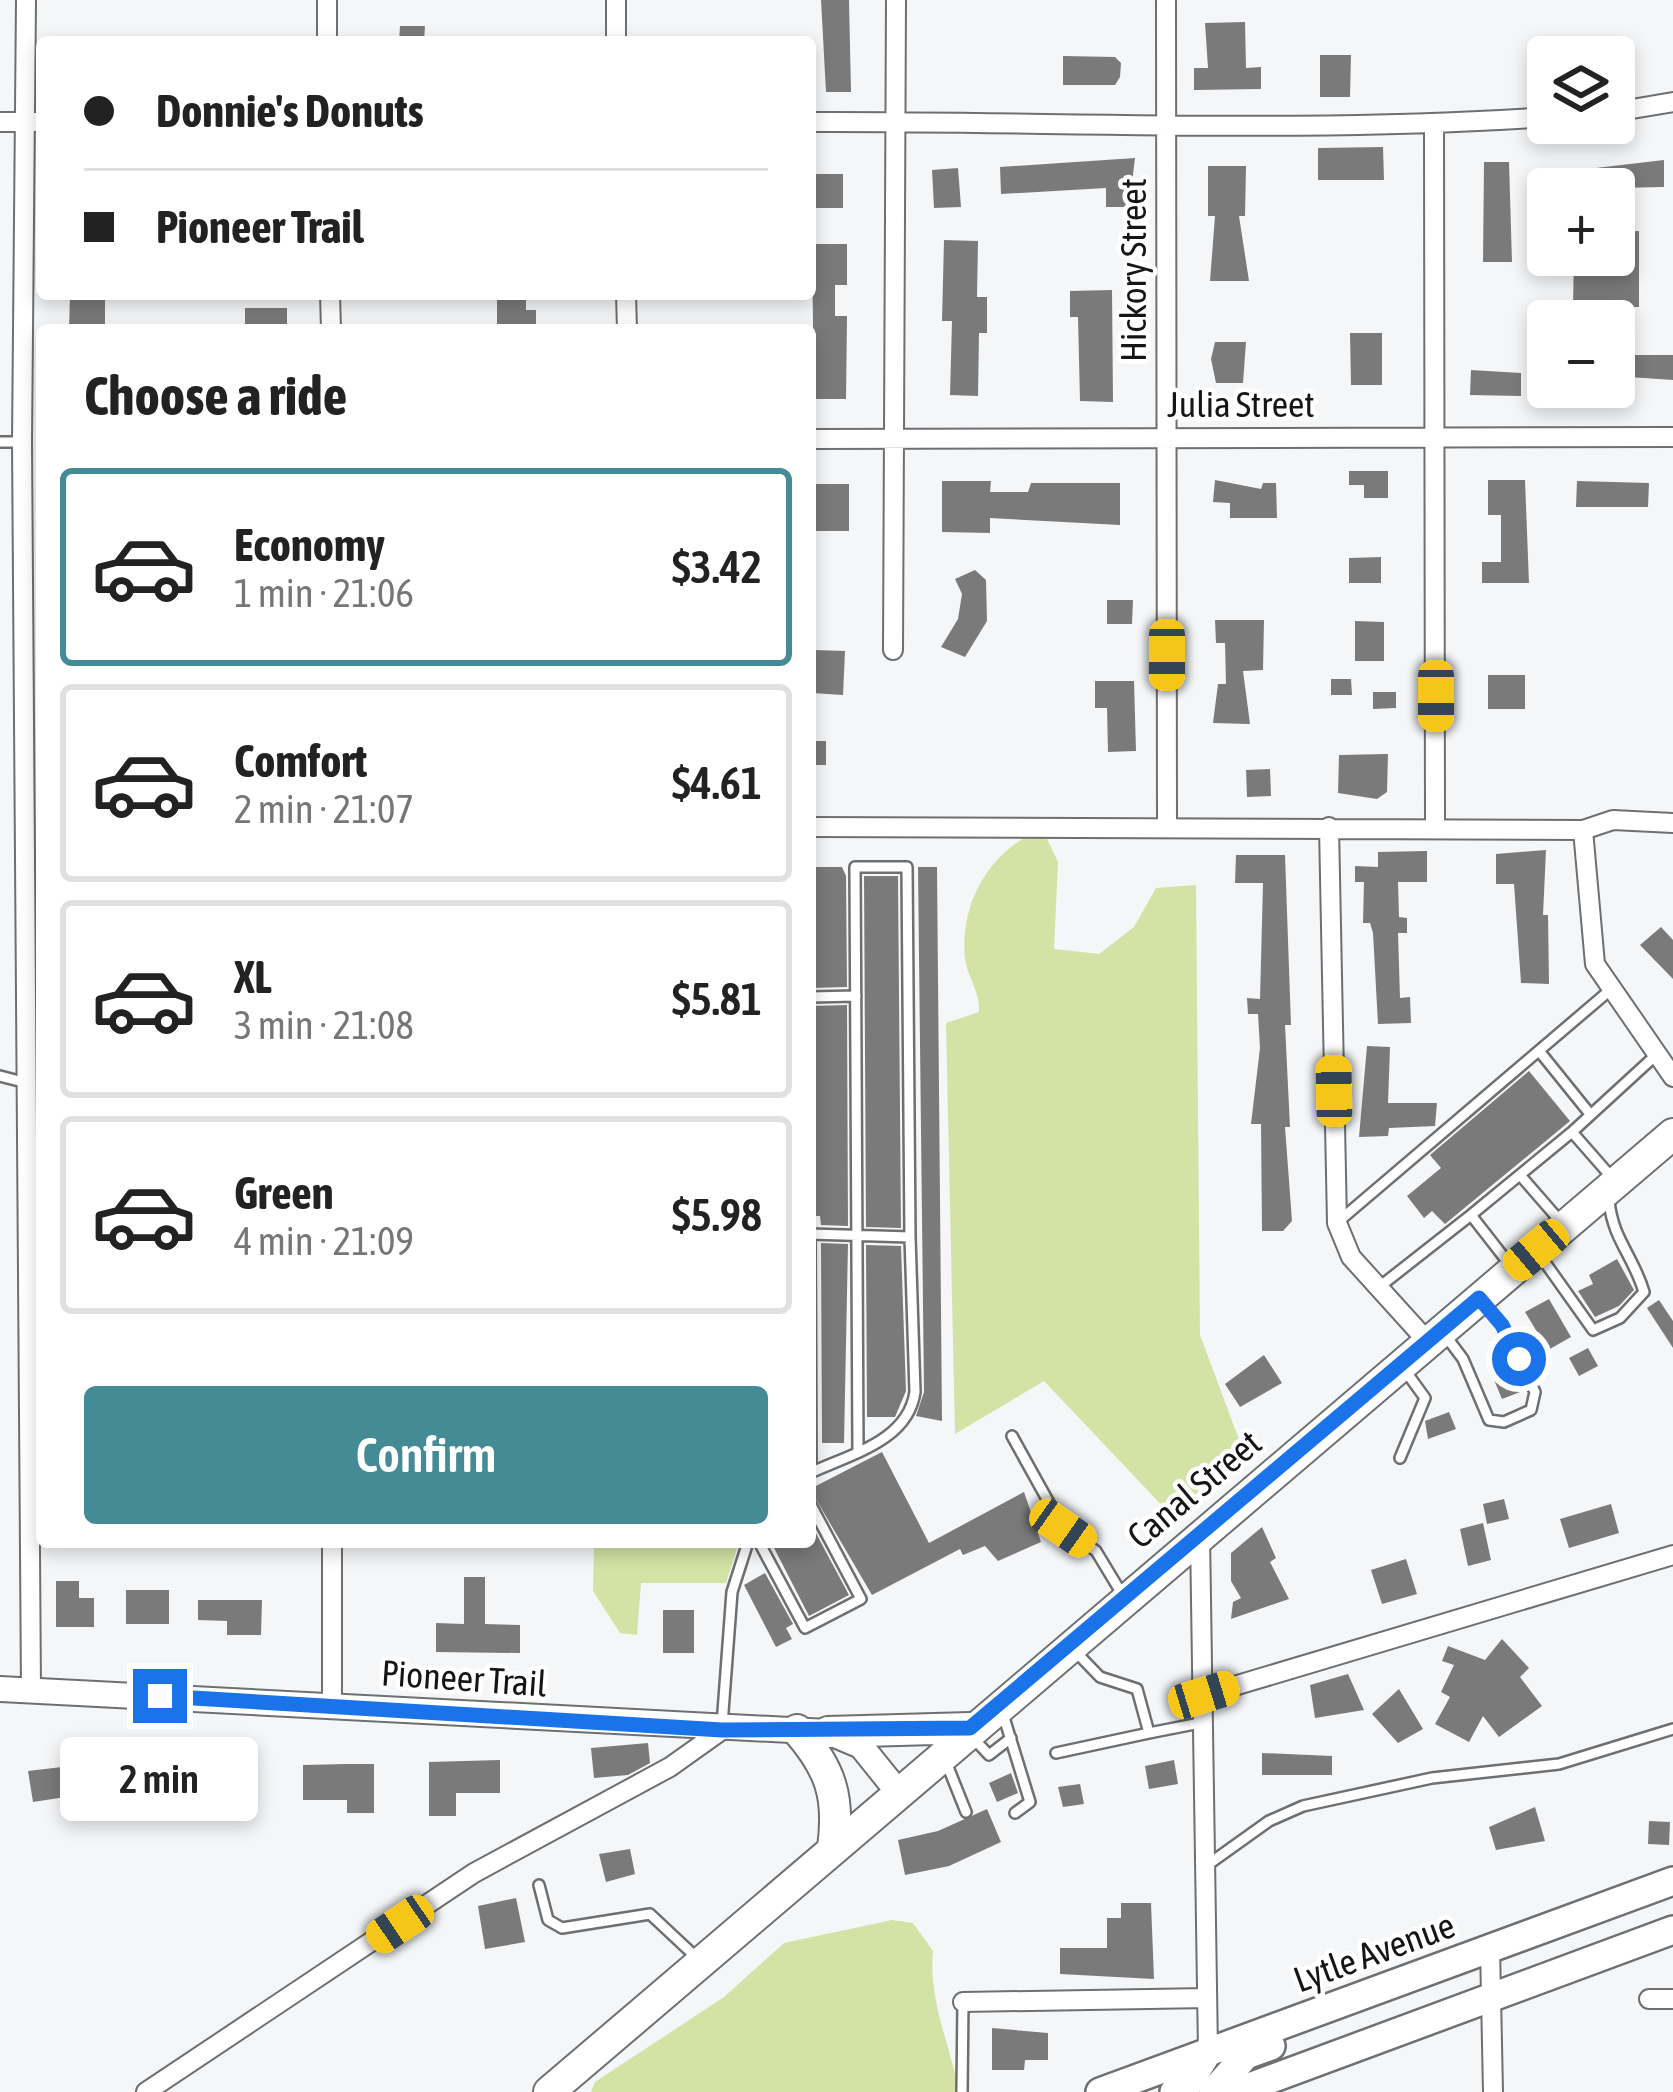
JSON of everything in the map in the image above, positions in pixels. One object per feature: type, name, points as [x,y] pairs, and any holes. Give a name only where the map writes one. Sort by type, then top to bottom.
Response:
[{"type":"main road","name":"Canal Street","points":[[558,2087],[968,1730],[1673,1134]]},
{"type":"main road","points":[[833,1848],[835,1786],[813,1731],[968,1730]]},
{"type":"main road","name":"Lytle Avenue","points":[[1100,2092],[1673,1881]]},
{"type":"main road","points":[[1236,2092],[1673,1930]]},
{"type":"main road","points":[[1213,2092],[1246,2055],[1372,2008],[1413,1976]]},
{"type":"main road","points":[[1174,2092],[1188,2084],[1208,2052]]},
{"type":"street","points":[[26,0],[34,122],[27,1083],[31,1690]]},
{"type":"street","points":[[327,0],[327,36]]},
{"type":"street","points":[[616,0],[616,36]]},
{"type":"street","points":[[892,650],[896,0]]},
{"type":"street","name":"Hickory Street","points":[[1166,0],[1167,828]]},
{"type":"street","points":[[1635,108],[1673,102]]},
{"type":"street","points":[[816,122],[1166,127],[1434,125],[1527,118]]},
{"type":"street","points":[[0,122],[34,122]]},
{"type":"street","points":[[1434,125],[1435,826]]},
{"type":"street","name":"Julia Street","points":[[816,439],[1673,437]]},
{"type":"street","points":[[816,827],[1583,830],[1613,820],[1673,823]]},
{"type":"street","points":[[1329,827],[1337,1223],[1351,1258],[1434,1336]]},
{"type":"street","points":[[1583,830],[1595,964],[1609,991],[1673,1077]]},
{"type":"street","points":[[1200,1535],[1208,2052]]},
{"type":"street","points":[[332,1548],[332,1706]]},
{"type":"street","points":[[1204,1695],[1673,1555]]},
{"type":"street","name":"Pioneer Trail","points":[[0,1689],[722,1730],[813,1731]]},
{"type":"street","points":[[146,2092],[474,1873],[670,1767],[722,1730]]},
{"type":"street","points":[[813,1731],[861,1746],[898,1792]]},
{"type":"street","points":[[1490,1947],[1493,2092]]},
{"type":"street","points":[[963,2002],[1207,1998]]},
{"type":"street","points":[[1649,1999],[1673,1999]]},
{"type":"lane","points":[[0,442],[32,442]]},
{"type":"lane","points":[[816,1471],[858,1451],[899,1428],[911,1415],[907,867],[855,867],[858,1451]]},
{"type":"lane","points":[[1337,1223],[1609,991]]},
{"type":"lane","points":[[816,997],[856,997]]},
{"type":"lane","points":[[1540,1052],[1590,1114]]},
{"type":"lane","points":[[1378,1288],[1572,1132],[1656,1055]]},
{"type":"lane","points":[[0,1076],[27,1083]]},
{"type":"lane","points":[[1471,1215],[1525,1260],[1566,1285],[1592,1330],[1636,1306],[1644,1292],[1636,1265],[1612,1234],[1612,1186],[1572,1132]]},
{"type":"lane","points":[[1520,1175],[1564,1226]]},
{"type":"lane","points":[[816,1234],[910,1237]]},
{"type":"lane","points":[[1434,1336],[1463,1359],[1489,1420],[1504,1422],[1531,1410],[1535,1392],[1502,1325],[1479,1298]]},
{"type":"lane","points":[[1400,1458],[1425,1398],[1401,1365]]},
{"type":"lane","points":[[1012,1436],[1063,1528],[1096,1551],[1125,1599]]},
{"type":"lane","points":[[762,1548],[805,1628],[861,1599],[816,1514]]},
{"type":"lane","points":[[722,1730],[732,1592],[746,1548]]},
{"type":"lane","points":[[1069,1645],[1100,1677],[1137,1689],[1149,1733]]},
{"type":"lane","points":[[1000,1703],[1030,1802],[1015,1813]]},
{"type":"lane","points":[[1056,1753],[1204,1722]]},
{"type":"lane","points":[[968,1730],[989,1755],[1011,1738]]},
{"type":"lane","points":[[1206,1866],[1269,1821],[1303,1806],[1432,1778],[1558,1764],[1673,1730]]},
{"type":"lane","points":[[942,1753],[966,1812]]},
{"type":"lane","points":[[538,1885],[548,1920],[562,1928],[650,1914],[700,1962]]},
{"type":"lane","points":[[962,2092],[963,2002]]},
{"type":"green space","points":[[1043,830],[1058,862],[1054,949],[1099,954],[1134,927],[1156,888],[1196,885],[1200,1335],[1244,1453],[1171,1515],[1044,1381],[955,1434],[946,1023],[979,1012],[966,965],[965,937],[967,917],[983,879],[1008,849]]},
{"type":"green space","points":[[594,1548],[737,1548],[726,1583],[641,1583],[637,1635],[620,1633],[593,1591]]},
{"type":"green space","points":[[892,1920],[913,1923],[933,1951],[937,2004],[959,2092],[591,2092],[595,2082],[724,1997],[784,1943]]},
{"type":"building","points":[[821,0],[849,0],[851,92],[826,92]]},
{"type":"building","points":[[1245,22],[1246,68],[1261,67],[1261,89],[1194,90],[1194,68],[1208,68],[1205,23]]},
{"type":"building","points":[[400,26],[425,26],[424,36],[399,36]]},
{"type":"building","points":[[1320,55],[1351,55],[1350,97],[1320,97]]},
{"type":"building","points":[[1063,56],[1115,57],[1121,63],[1120,77],[1115,85],[1063,85]]},
{"type":"building","points":[[1383,147],[1384,180],[1318,180],[1318,148]]},
{"type":"building","points":[[1135,158],[1129,207],[1106,207],[1106,188],[1001,194],[1000,167]]},
{"type":"building","points":[[1664,160],[1664,187],[1635,188],[1635,168],[1596,168]]},
{"type":"building","points":[[1484,162],[1509,162],[1512,262],[1483,262]]},
{"type":"building","points":[[1208,166],[1246,166],[1245,216],[1239,216],[1249,281],[1210,281],[1215,216],[1208,216]]},
{"type":"building","points":[[958,168],[961,207],[934,208],[932,170]]},
{"type":"building","points":[[816,174],[843,174],[843,208],[816,208]]},
{"type":"building","points":[[1635,231],[1639,231],[1639,307],[1635,300],[1573,300],[1574,276],[1635,276]]},
{"type":"building","points":[[944,240],[978,241],[977,297],[987,297],[987,333],[979,333],[978,396],[950,395],[952,321],[942,321]]},
{"type":"building","points":[[816,244],[847,244],[847,285],[835,285],[835,316],[847,316],[846,399],[816,399]]},
{"type":"building","points":[[1112,290],[1113,402],[1080,401],[1078,317],[1070,317],[1070,291]]},
{"type":"building","points":[[70,300],[105,300],[105,324],[69,324]]},
{"type":"building","points":[[497,300],[526,300],[526,310],[536,310],[536,324],[497,324]]},
{"type":"building","points":[[245,308],[287,308],[287,324],[245,324]]},
{"type":"building","points":[[1350,333],[1382,333],[1382,385],[1351,385]]},
{"type":"building","points":[[1215,342],[1246,342],[1243,383],[1216,383],[1211,359]]},
{"type":"building","points":[[1635,355],[1673,355],[1673,380],[1635,377]]},
{"type":"building","points":[[1471,370],[1521,373],[1521,396],[1470,395]]},
{"type":"building","points":[[1349,471],[1388,471],[1388,498],[1364,498],[1364,485],[1349,485]]},
{"type":"building","points":[[1215,480],[1261,489],[1263,483],[1276,483],[1277,518],[1230,518],[1230,503],[1213,502]]},
{"type":"building","points":[[1488,480],[1525,480],[1529,583],[1482,583],[1482,562],[1501,562],[1501,515],[1488,515]]},
{"type":"building","points":[[942,481],[991,481],[990,492],[1028,492],[1031,483],[1120,483],[1120,525],[990,518],[990,533],[942,532]]},
{"type":"building","points":[[1577,481],[1649,483],[1648,507],[1576,507]]},
{"type":"building","points":[[816,484],[849,484],[849,531],[816,531]]},
{"type":"building","points":[[1381,557],[1381,583],[1349,583],[1349,558]]},
{"type":"building","points":[[975,570],[986,580],[987,621],[965,657],[941,647],[958,619],[962,594],[955,579]]},
{"type":"building","points":[[1107,600],[1133,600],[1132,624],[1107,624]]},
{"type":"building","points":[[1215,620],[1264,620],[1263,670],[1243,671],[1250,724],[1213,723],[1218,684],[1226,684],[1225,643],[1216,643]]},
{"type":"building","points":[[1355,621],[1384,622],[1384,661],[1355,661]]},
{"type":"building","points":[[816,650],[845,651],[843,695],[816,693]]},
{"type":"building","points":[[1488,675],[1525,675],[1525,709],[1488,709]]},
{"type":"building","points":[[1331,679],[1351,679],[1352,695],[1331,695]]},
{"type":"building","points":[[1095,681],[1134,681],[1136,751],[1108,752],[1107,708],[1095,708]]},
{"type":"building","points":[[1373,692],[1396,692],[1396,708],[1373,709]]},
{"type":"building","points":[[816,741],[826,741],[826,765],[816,765]]},
{"type":"building","points":[[1388,754],[1387,792],[1377,799],[1338,793],[1339,755]]},
{"type":"building","points":[[1270,769],[1271,796],[1247,797],[1246,770]]},
{"type":"building","points":[[1546,850],[1543,915],[1548,915],[1549,984],[1521,983],[1514,884],[1496,884],[1496,854]]},
{"type":"building","points":[[1427,851],[1427,882],[1398,882],[1399,917],[1407,918],[1407,933],[1398,933],[1400,998],[1410,997],[1411,1023],[1378,1024],[1373,933],[1370,923],[1363,923],[1364,882],[1355,882],[1355,866],[1378,867],[1378,852]]},
{"type":"building","points":[[1236,855],[1285,855],[1291,1025],[1285,1025],[1290,1127],[1285,1127],[1292,1221],[1283,1231],[1262,1231],[1261,1124],[1251,1124],[1260,1048],[1258,1014],[1248,1014],[1247,998],[1260,999],[1263,883],[1235,883]]},
{"type":"building","points":[[816,867],[842,867],[846,876],[847,987],[816,988]]},
{"type":"building","points":[[918,867],[937,867],[942,1421],[916,1416],[924,1392]]},
{"type":"building","points":[[864,876],[898,876],[901,1228],[866,1227]]},
{"type":"building","points":[[1661,927],[1673,940],[1673,979],[1640,945]]},
{"type":"building","points":[[847,1005],[848,1226],[821,1225],[816,1216],[816,1006]]},
{"type":"building","points":[[1367,1046],[1390,1047],[1388,1103],[1437,1103],[1435,1126],[1389,1128],[1388,1136],[1359,1137]]},
{"type":"building","points":[[1529,1071],[1570,1121],[1445,1224],[1432,1211],[1424,1218],[1407,1196],[1441,1168],[1430,1155]]},
{"type":"building","points":[[821,1243],[848,1244],[844,1443],[822,1443]]},
{"type":"building","points":[[866,1245],[901,1246],[906,1391],[895,1417],[867,1417]]},
{"type":"building","points":[[1617,1259],[1634,1290],[1619,1306],[1595,1317],[1578,1291],[1593,1284],[1589,1275]]},
{"type":"building","points":[[1549,1299],[1571,1337],[1548,1350],[1525,1312]]},
{"type":"building","points":[[1659,1300],[1673,1321],[1673,1348],[1647,1308]]},
{"type":"building","points":[[1588,1348],[1598,1366],[1579,1376],[1569,1358]]},
{"type":"building","points":[[1264,1355],[1282,1383],[1240,1407],[1225,1384]]},
{"type":"building","points":[[1507,1360],[1520,1392],[1502,1399],[1489,1368]]},
{"type":"building","points":[[1449,1412],[1456,1429],[1428,1439],[1425,1421]]},
{"type":"building","points":[[882,1452],[929,1543],[1024,1492],[1041,1542],[998,1561],[985,1546],[963,1555],[960,1549],[872,1595],[816,1499],[816,1486]]},
{"type":"building","points":[[1504,1499],[1509,1519],[1487,1524],[1483,1504]]},
{"type":"building","points":[[1611,1504],[1619,1533],[1569,1548],[1560,1519]]},
{"type":"building","points":[[1483,1523],[1491,1560],[1468,1566],[1460,1529]]},
{"type":"building","points":[[1262,1527],[1276,1558],[1270,1562],[1289,1599],[1231,1619],[1233,1602],[1241,1598],[1231,1581],[1231,1553]]},
{"type":"building","points":[[816,1533],[849,1595],[809,1616],[774,1548],[816,1548]]},
{"type":"building","points":[[1406,1559],[1417,1594],[1382,1604],[1371,1570]]},
{"type":"building","points":[[765,1573],[793,1624],[786,1628],[792,1639],[776,1647],[744,1585]]},
{"type":"building","points":[[464,1577],[485,1577],[485,1624],[520,1625],[520,1653],[436,1652],[436,1623],[464,1624]]},
{"type":"building","points":[[56,1581],[79,1581],[79,1598],[94,1598],[94,1627],[56,1627]]},
{"type":"building","points":[[126,1590],[169,1590],[169,1624],[126,1624]]},
{"type":"building","points":[[198,1600],[262,1600],[261,1635],[227,1635],[227,1621],[198,1620]]},
{"type":"building","points":[[663,1610],[694,1610],[694,1653],[663,1653]]},
{"type":"building","points":[[1502,1639],[1529,1668],[1520,1677],[1542,1706],[1499,1737],[1483,1716],[1469,1742],[1435,1724],[1450,1697],[1441,1692],[1454,1665],[1442,1661],[1448,1646],[1485,1660]]},
{"type":"building","points":[[1348,1674],[1364,1710],[1315,1718],[1310,1685]]},
{"type":"building","points":[[1399,1689],[1423,1729],[1398,1743],[1372,1714]]},
{"type":"building","points":[[648,1743],[650,1763],[628,1775],[594,1778],[591,1748]]},
{"type":"building","points":[[1262,1753],[1332,1756],[1332,1775],[1262,1775]]},
{"type":"building","points":[[500,1760],[500,1793],[456,1793],[456,1816],[429,1816],[429,1762]]},
{"type":"building","points":[[1174,1760],[1178,1784],[1149,1789],[1145,1766]]},
{"type":"building","points":[[374,1764],[374,1813],[347,1813],[347,1800],[303,1800],[303,1765]]},
{"type":"building","points":[[195,1765],[236,1765],[236,1807],[195,1807]]},
{"type":"building","points":[[111,1767],[111,1806],[85,1806],[85,1794],[33,1802],[28,1771]]},
{"type":"building","points":[[1011,1773],[1018,1793],[997,1802],[989,1783]]},
{"type":"building","points":[[1080,1784],[1084,1804],[1063,1807],[1058,1787]]},
{"type":"building","points":[[1535,1807],[1545,1841],[1496,1850],[1489,1827]]},
{"type":"building","points":[[987,1809],[1001,1842],[949,1866],[905,1875],[898,1840],[938,1831]]},
{"type":"building","points":[[1649,1821],[1670,1822],[1669,1845],[1648,1844]]},
{"type":"building","points":[[630,1849],[635,1874],[606,1882],[599,1854]]},
{"type":"building","points":[[516,1898],[525,1942],[485,1949],[478,1906]]},
{"type":"building","points":[[1121,1903],[1151,1903],[1154,1979],[1060,1974],[1060,1948],[1107,1948],[1107,1918],[1121,1918]]},
{"type":"building","points":[[992,2028],[1048,2033],[1048,2060],[1025,2060],[1024,2070],[992,2070]]},
{"type":"route","points":[[160,1696],[722,1730],[970,1728],[1479,1298],[1502,1325],[1519,1359]]}]
